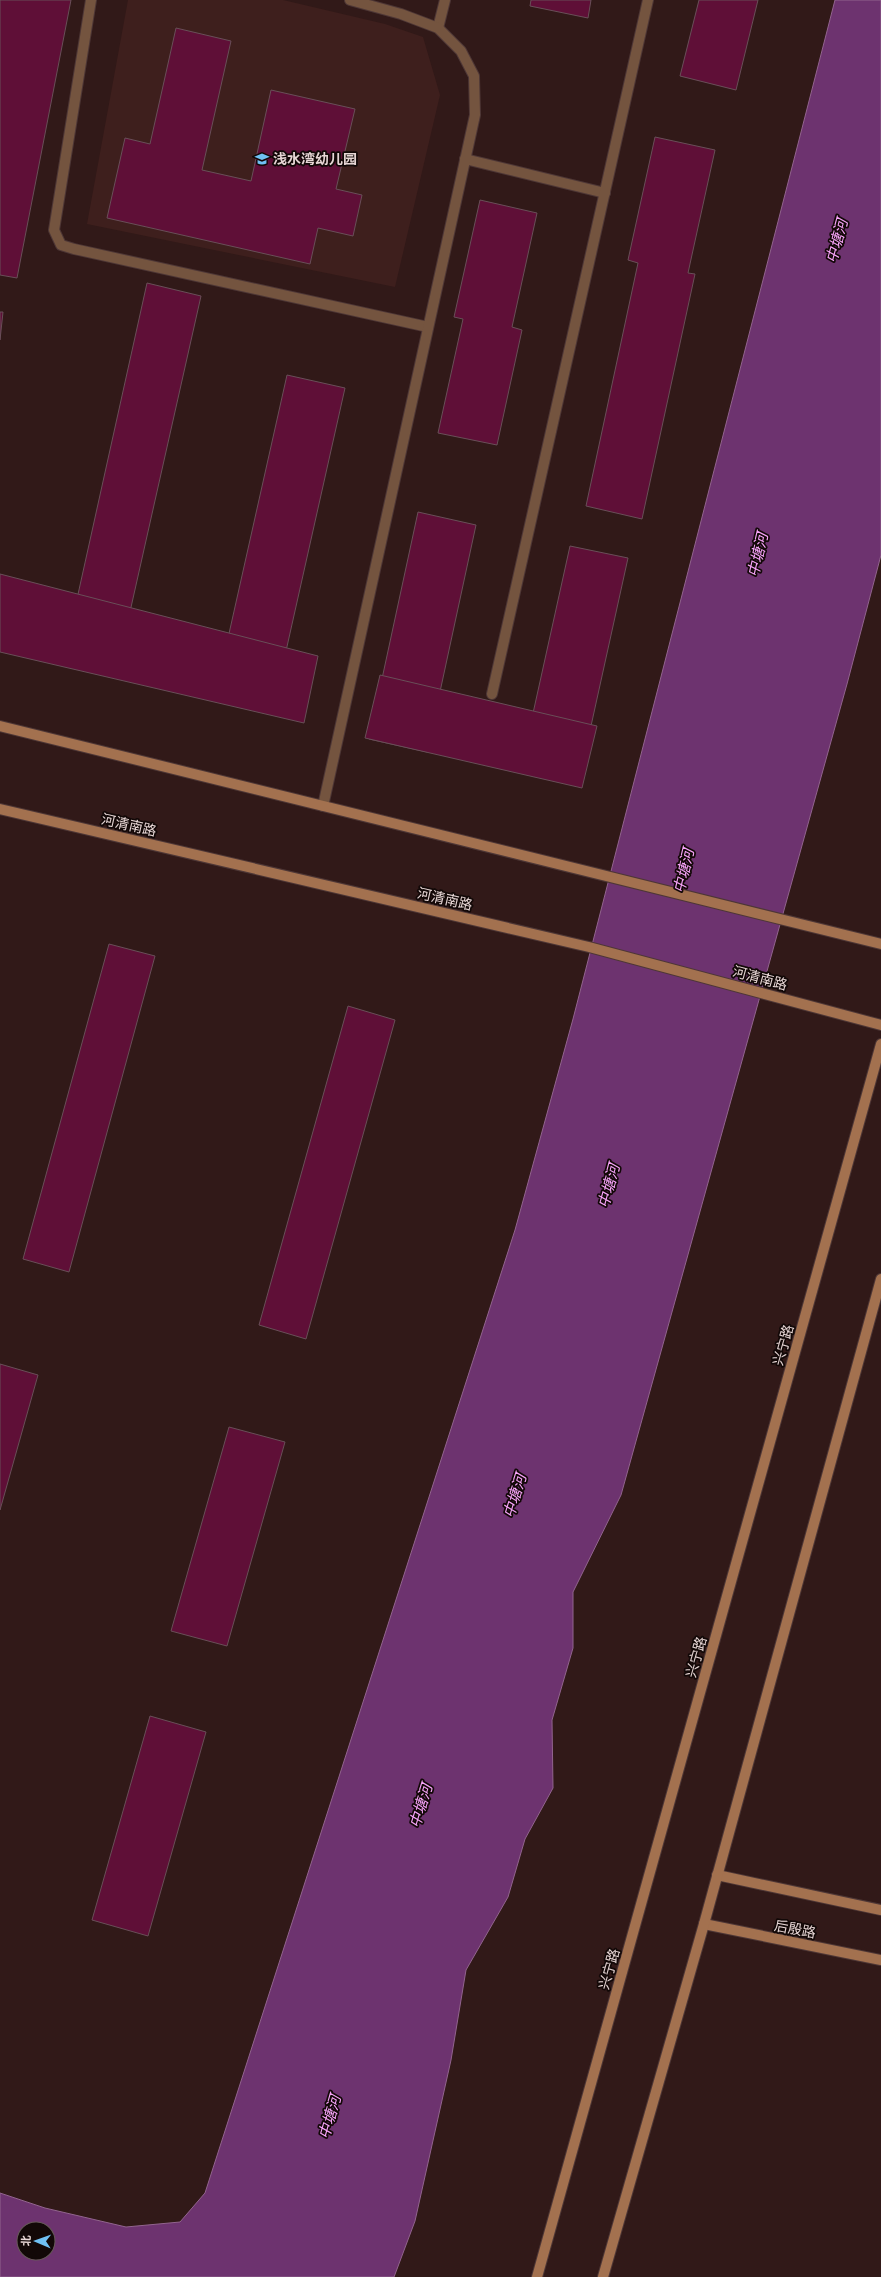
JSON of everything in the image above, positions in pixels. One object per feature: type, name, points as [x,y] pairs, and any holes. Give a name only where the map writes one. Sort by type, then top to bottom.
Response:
[{"type":"main road","points":[[0,726],[881,944]]},
{"type":"main road","name":"河清南路","points":[[0,809],[589,947],[881,1026]]},
{"type":"main road","name":"兴宁路","points":[[537,2277],[881,1044]]},
{"type":"main road","points":[[603,2277],[704,1924],[881,1279]]},
{"type":"main road","points":[[717,1875],[881,1910]]},
{"type":"main road","name":"后殷路","points":[[704,1924],[881,1960]]},
{"type":"lane","points":[[91,0],[54,230],[61,245],[74,250],[428,327]]},
{"type":"lane","points":[[323,806],[475,115],[474,76],[461,51],[438,28],[401,14],[350,0]]},
{"type":"lane","points":[[438,28],[445,0]]},
{"type":"lane","points":[[492,694],[648,0]]},
{"type":"lane","points":[[466,159],[605,193]]},
{"type":"shaded area","name":"浅水湾幼儿园","points":[[128,0],[283,0],[385,24],[423,37],[440,95],[395,287],[87,224]]},
{"type":"water","name":"中塘河","points":[[835,0],[881,0],[881,555],[847,684],[621,1495],[573,1592],[573,1648],[552,1720],[553,1788],[525,1839],[508,1897],[466,1970],[451,2060],[415,2221],[394,2277],[0,2277],[0,2193],[45,2208],[126,2227],[180,2222],[205,2193],[515,1230],[573,1019]]},
{"type":"building","points":[[0,0],[71,0],[17,278],[0,275]]},
{"type":"building","points":[[531,0],[591,0],[588,18],[530,6]]},
{"type":"building","points":[[699,0],[758,0],[736,90],[680,76]]},
{"type":"building","points":[[176,28],[231,41],[202,170],[251,181],[271,90],[355,109],[336,189],[362,195],[353,236],[318,228],[310,264],[107,218],[125,138],[150,144]]},
{"type":"building","points":[[655,137],[715,150],[688,273],[695,274],[642,519],[586,506],[638,263],[628,260]]},
{"type":"building","points":[[480,200],[537,213],[512,327],[522,330],[497,445],[438,433],[463,319],[454,317]]},
{"type":"building","points":[[147,283],[201,296],[116,674],[63,662]]},
{"type":"building","points":[[0,312],[3,312],[0,340]]},
{"type":"building","points":[[287,375],[345,388],[273,709],[215,696]]},
{"type":"building","points":[[418,512],[476,525],[427,752],[369,739]]},
{"type":"building","points":[[570,546],[628,558],[578,785],[520,772]]},
{"type":"building","points":[[0,574],[318,656],[304,723],[0,652]]},
{"type":"building","points":[[380,675],[597,726],[582,788],[365,738]]},
{"type":"building","points":[[109,944],[155,956],[69,1272],[23,1259]]},
{"type":"building","points":[[348,1006],[395,1020],[306,1339],[259,1325]]},
{"type":"building","points":[[0,1364],[38,1375],[0,1510]]},
{"type":"building","points":[[229,1427],[285,1442],[227,1646],[171,1631]]},
{"type":"building","points":[[150,1716],[206,1732],[148,1936],[92,1920]]},
{"type":"place","name":"浅水湾幼儿园","points":[[262,159]]}]
